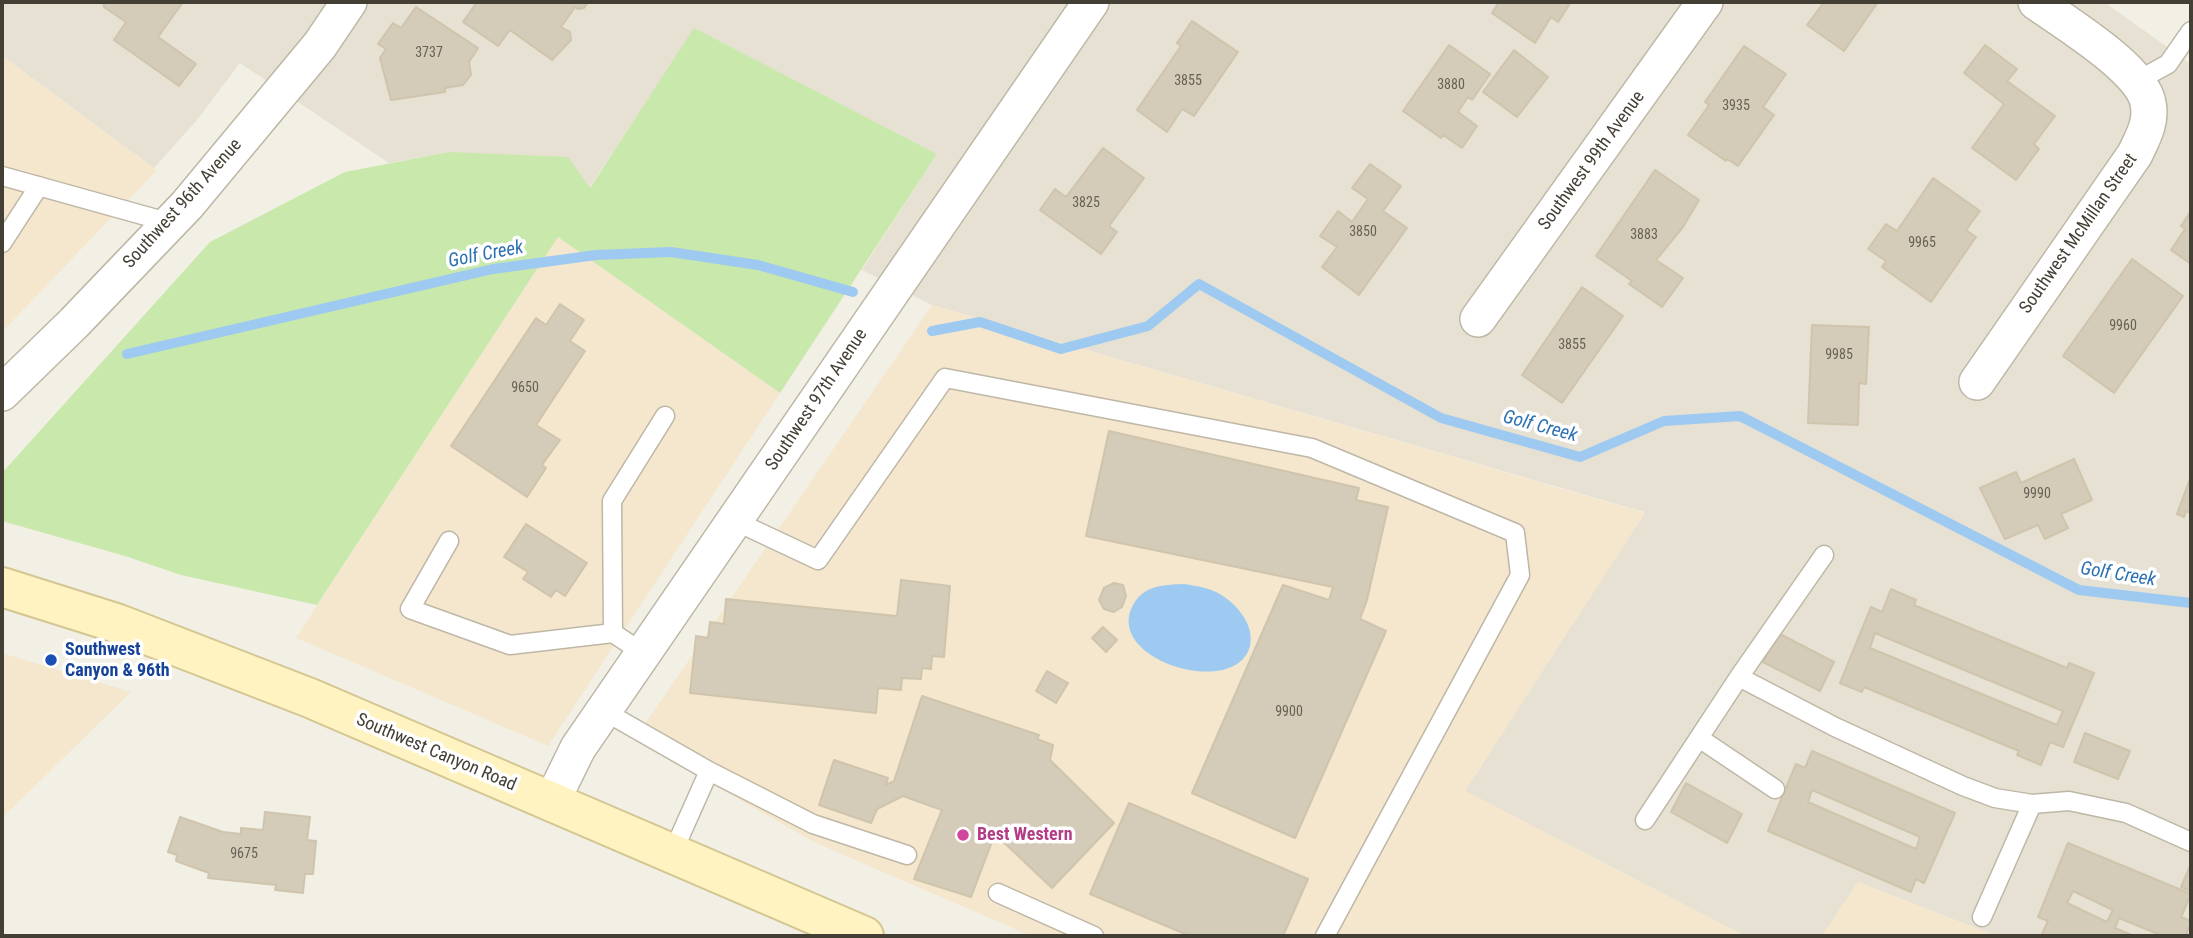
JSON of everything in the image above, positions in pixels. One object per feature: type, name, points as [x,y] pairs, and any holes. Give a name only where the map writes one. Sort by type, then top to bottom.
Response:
[{"type":"main road","name":"Southwest Canyon Road","points":[[2,587],[117,623],[310,698],[864,936]]},
{"type":"street","name":"Southwest 96th Avenue","points":[[2,393],[171,222],[320,45],[349,2]]},
{"type":"street","name":"Southwest 97th Avenue","points":[[551,803],[572,758],[1091,2]]},
{"type":"street","name":"Southwest 99th Avenue","points":[[1478,319],[1705,2]]},
{"type":"street","name":"Southwest McMillan Street","points":[[1977,382],[2135,154],[2148,126],[2148,101],[2137,80],[2122,64],[2036,2]]},
{"type":"lane","points":[[2137,80],[2168,64],[2191,31]]},
{"type":"lane","points":[[2,176],[171,222]]},
{"type":"lane","points":[[2,243],[39,186]]},
{"type":"lane","points":[[735,521],[818,559],[944,377],[1312,448],[1516,533],[1520,575],[1325,936]]},
{"type":"lane","points":[[613,633],[612,501],[665,416]]},
{"type":"lane","points":[[449,541],[410,609],[510,645],[613,633],[643,653]]},
{"type":"lane","points":[[1645,820],[1739,677],[1824,555]]},
{"type":"lane","points":[[1739,677],[1835,727],[1995,798],[2032,804],[2070,801],[2126,813],[2191,842]]},
{"type":"lane","points":[[604,711],[709,771],[813,824],[907,855]]},
{"type":"lane","points":[[1699,738],[1775,789]]},
{"type":"lane","points":[[672,854],[709,771]]},
{"type":"lane","points":[[1982,917],[2032,804]]},
{"type":"lane","points":[[998,893],[1094,936]]},
{"type":"shaded area","points":[[2,2],[2104,2],[2191,64],[2191,936],[1996,936],[1858,882],[1822,936],[1745,936],[1465,791],[1644,512],[932,305],[862,270],[937,154],[695,29],[589,188],[449,152],[389,163],[240,63],[197,120],[154,168],[2,56]]},
{"type":"shaded area","points":[[2,56],[157,170],[2,332]]},
{"type":"shaded area","points":[[558,237],[780,393],[548,746],[296,638]]},
{"type":"shaded area","points":[[932,305],[1645,513],[1465,791],[1745,936],[1031,936],[814,842],[634,740]]},
{"type":"shaded area","points":[[2,653],[131,692],[2,818]]},
{"type":"shaded area","points":[[1858,882],[1996,936],[1822,936]]},
{"type":"green space","points":[[694,28],[937,154],[780,393],[558,237],[317,605],[181,575],[2,521],[2,473],[210,242],[345,172],[449,152],[568,157],[590,188]]},
{"type":"water","points":[[1184,584],[1205,588],[1223,596],[1244,618],[1251,637],[1250,646],[1240,662],[1222,670],[1199,671],[1175,666],[1153,656],[1137,642],[1129,625],[1137,598],[1155,587]]},
{"type":"building","points":[[103,2],[183,2],[158,37],[196,64],[179,86],[114,40],[126,22],[104,7]]},
{"type":"building","points":[[474,2],[588,2],[584,8],[575,7],[561,27],[570,32],[571,40],[552,60],[510,30],[498,46],[463,22],[475,5]]},
{"type":"building","points":[[1499,2],[1571,2],[1558,22],[1551,17],[1535,43],[1492,13]]},
{"type":"building","points":[[1824,2],[1878,2],[1844,51],[1807,25]]},
{"type":"building","points":[[416,7],[478,48],[469,62],[471,75],[463,85],[445,88],[445,92],[391,100],[380,58],[386,49],[378,44],[393,23],[401,28]]},
{"type":"building","points":[[1192,21],[1238,52],[1194,116],[1182,109],[1167,132],[1137,110],[1181,46],[1177,43]]},
{"type":"building","points":[[1449,45],[1490,74],[1472,100],[1468,97],[1458,112],[1477,126],[1462,148],[1443,135],[1441,138],[1403,111]]},
{"type":"building","points":[[1985,45],[2017,69],[2007,81],[2055,116],[2034,144],[2039,149],[2016,180],[1972,148],[2004,104],[1964,73]]},
{"type":"building","points":[[1744,46],[1786,74],[1763,107],[1774,115],[1738,166],[1688,135],[1709,105],[1705,102]]},
{"type":"building","points":[[1514,50],[1548,77],[1517,117],[1483,92]]},
{"type":"building","points":[[1103,148],[1144,178],[1109,226],[1117,232],[1101,254],[1040,210],[1055,189],[1066,197]]},
{"type":"building","points":[[1370,164],[1401,186],[1383,211],[1407,228],[1359,295],[1322,267],[1337,247],[1320,236],[1338,211],[1352,222],[1368,199],[1352,188]]},
{"type":"building","points":[[1655,170],[1699,200],[1683,227],[1656,260],[1683,278],[1662,307],[1629,284],[1632,281],[1596,256]]},
{"type":"building","points":[[1933,178],[1980,211],[1966,230],[1976,237],[1931,302],[1882,267],[1886,261],[1868,249],[1886,224],[1897,231]]},
{"type":"building","points":[[2191,211],[2191,264],[2171,250],[2185,229],[2181,226]]},
{"type":"building","points":[[2132,259],[2183,296],[2114,393],[2063,356]]},
{"type":"building","points":[[1582,287],[1623,316],[1562,403],[1522,375]]},
{"type":"building","points":[[560,304],[584,320],[570,341],[585,351],[536,425],[560,440],[542,465],[546,468],[527,497],[451,446],[536,318],[546,325]]},
{"type":"building","points":[[1812,325],[1869,327],[1866,384],[1859,383],[1858,425],[1808,423]]},
{"type":"building","points":[[1109,431],[1359,488],[1356,500],[1388,507],[1367,600],[1360,619],[1386,631],[1295,838],[1192,793],[1283,585],[1329,600],[1333,587],[1086,536]]},
{"type":"building","points":[[2074,459],[2092,500],[2061,514],[2068,528],[2045,539],[2038,525],[2005,539],[1980,488],[2016,472],[2021,483]]},
{"type":"building","points":[[2191,476],[2191,513],[2186,511],[2184,517],[2177,514]]},
{"type":"building","points":[[526,524],[587,563],[565,596],[556,590],[551,597],[523,579],[528,572],[504,557]]},
{"type":"building","points":[[901,580],[950,586],[944,657],[932,656],[931,669],[922,668],[921,679],[902,678],[901,690],[878,688],[876,713],[690,693],[696,636],[708,638],[710,622],[724,624],[726,599],[897,616]]},
{"type":"building","points":[[1114,583],[1123,585],[1126,596],[1122,607],[1114,612],[1104,609],[1099,600],[1104,588]]},
{"type":"building","points":[[1891,589],[1916,600],[1914,605],[2067,668],[2069,663],[2094,673],[2063,747],[2050,742],[2041,765],[2017,755],[2019,751],[1864,687],[1862,692],[1840,683],[1871,607],[1882,612]],"holes":[[[1875,633],[2063,711],[2057,725],[1870,648]]]},
{"type":"building","points":[[1103,627],[1117,640],[1106,652],[1092,638]]},
{"type":"building","points":[[1778,633],[1834,662],[1820,691],[1763,662]]},
{"type":"building","points":[[1047,671],[1068,683],[1056,703],[1036,691]]},
{"type":"building","points":[[922,696],[1039,735],[1037,739],[1053,745],[1050,760],[1114,823],[1052,888],[995,834],[971,897],[914,879],[942,810],[903,796],[877,809],[871,823],[819,805],[834,760],[888,778],[886,785],[894,781]]},
{"type":"building","points":[[2085,733],[2130,751],[2118,779],[2074,762]]},
{"type":"building","points":[[1812,751],[1955,813],[1924,883],[1916,879],[1911,892],[1768,831],[1796,764],[1805,768]],"holes":[[[1812,790],[1920,837],[1916,849],[1808,802]]]},
{"type":"building","points":[[1686,783],[1742,814],[1727,843],[1671,812]]},
{"type":"building","points":[[1129,803],[1308,879],[1283,936],[1190,936],[1090,894]]},
{"type":"building","points":[[265,812],[310,817],[307,840],[316,841],[313,874],[305,874],[303,893],[275,890],[276,885],[208,878],[209,873],[176,861],[177,855],[168,852],[180,817],[223,832],[241,834],[241,828],[263,830]]},
{"type":"building","points":[[2068,843],[2191,894],[2181,917],[2191,921],[2186,936],[2163,936],[2119,918],[2115,928],[2134,936],[2041,936],[2048,921],[2038,917]],"holes":[[[2073,891],[2113,910],[2107,922],[2067,903]]]},
{"type":"building","points":[[2191,864],[2191,891],[2181,887]]},
{"type":"waterway","name":"Golf Creek","points":[[127,354],[493,269],[596,255],[671,252],[758,265],[853,292]]},
{"type":"waterway","name":"Golf Creek","points":[[932,331],[980,322],[1061,349],[1148,326],[1199,284],[1441,418],[1580,457],[1664,421],[1740,416],[2079,590],[2191,603]]},
{"type":"place","name":"Southwest Canyon & 96th","points":[[51,660]]},
{"type":"place","name":"Best Western","points":[[963,835]]}]
